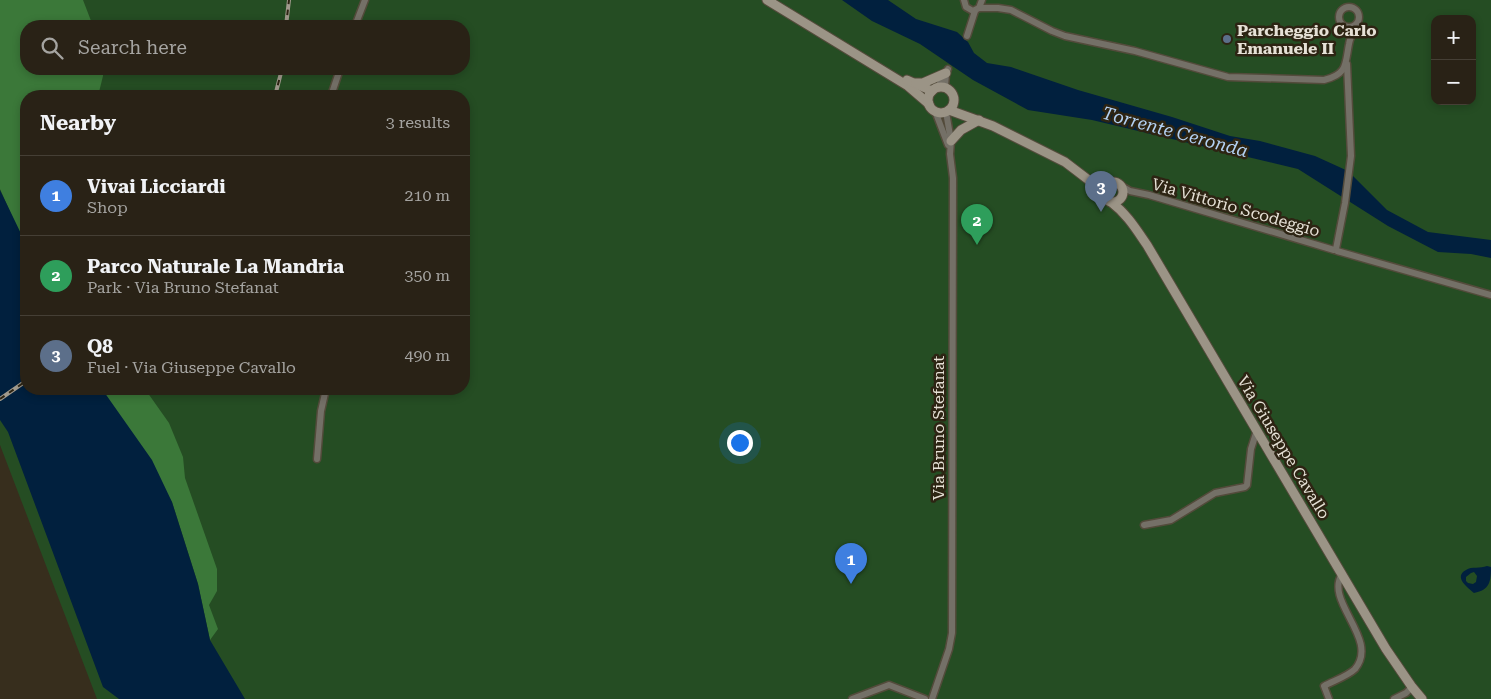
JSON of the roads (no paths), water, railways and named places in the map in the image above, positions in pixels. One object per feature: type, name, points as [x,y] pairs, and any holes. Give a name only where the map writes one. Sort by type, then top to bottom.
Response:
[{"type":"street","points":[[357,20],[365,0]]},
{"type":"street","points":[[766,0],[908,86],[932,108],[979,120],[992,126],[1065,162],[1105,188]]},
{"type":"street","points":[[777,0],[911,83],[938,88],[952,93],[954,101],[992,126]]},
{"type":"street","points":[[964,0],[964,5],[974,10],[998,8],[1011,10],[1065,36],[1135,51],[1228,77],[1324,80],[1341,72],[1347,63]]},
{"type":"street","points":[[967,36],[974,10],[983,0],[998,8]]},
{"type":"street","points":[[1335,250],[1345,203],[1351,156],[1347,63],[1349,42],[1360,19],[1350,0],[1339,17],[1349,42]]},
{"type":"street","points":[[1344,8],[1356,9]]},
{"type":"street","points":[[1344,26],[1350,28],[1357,25]]},
{"type":"street","points":[[932,108],[928,97],[938,88],[947,71]]},
{"type":"street","points":[[911,83],[923,83],[938,78],[947,71]]},
{"type":"street","points":[[333,90],[338,75]]},
{"type":"street","points":[[947,111],[954,101]]},
{"type":"street","name":"Via Bruno Stefanat","points":[[932,108],[943,129],[950,154],[953,178],[952,633],[949,649],[932,699]]},
{"type":"street","name":"Via Bruno Stefanat","points":[[947,111],[951,141],[950,154]]},
{"type":"street","points":[[951,141],[961,130],[979,120]]},
{"type":"street","points":[[1112,182],[1118,184],[1123,190],[1121,197],[1104,197],[1105,188],[1112,182]]},
{"type":"street","name":"Via Vittorio Scodeggio","points":[[1121,197],[1149,195],[1491,295]]},
{"type":"street","name":"Via Giuseppe Cavallo","points":[[1121,197],[1122,211],[1133,223],[1147,245],[1386,648],[1422,699]]},
{"type":"street","points":[[317,458],[321,411],[325,395]]},
{"type":"street","points":[[1144,525],[1171,520],[1215,493],[1245,487],[1247,485],[1251,449],[1257,430]]},
{"type":"street","points":[[1329,699],[1324,686],[1354,670],[1360,661],[1362,652],[1356,630],[1339,595],[1339,579],[1342,574]]},
{"type":"street","points":[[852,699],[889,685],[925,699]]},
{"type":"street","points":[[1394,699],[1406,693],[1412,687]]},
{"type":"water","name":"Torrente Ceronda","points":[[842,0],[888,0],[916,19],[957,32],[968,42],[974,53],[987,63],[1011,67],[1078,90],[1230,136],[1260,141],[1315,156],[1348,171],[1387,210],[1428,232],[1491,240],[1491,258],[1471,254],[1438,252],[1388,226],[1298,169],[1092,120],[1028,110],[973,80],[920,44],[872,21]]},
{"type":"water","points":[[0,190],[20,232],[20,395],[106,395],[152,460],[172,502],[198,584],[210,640],[245,699],[119,699],[103,687],[8,432],[0,420]]},
{"type":"water","points":[[1491,567],[1489,584],[1483,590],[1474,593],[1461,579],[1462,573],[1468,569]],"holes":[[[1474,572],[1477,576],[1476,582],[1473,584],[1466,581],[1466,577],[1471,573]]]},
{"type":"railway","points":[[287,20],[289,0]]},
{"type":"railway","points":[[277,90],[280,75]]},
{"type":"railway","points":[[0,399],[20,385]]},
{"type":"place","name":"Parcheggio Carlo Emanuele II","points":[[1227,39]]},
{"type":"place","name":"Q8","points":[[1101,212]]},
{"type":"place","name":"Parco Naturale La Mandria","points":[[977,245]]},
{"type":"place","name":"Vivai Licciardi","points":[[851,584]]}]
